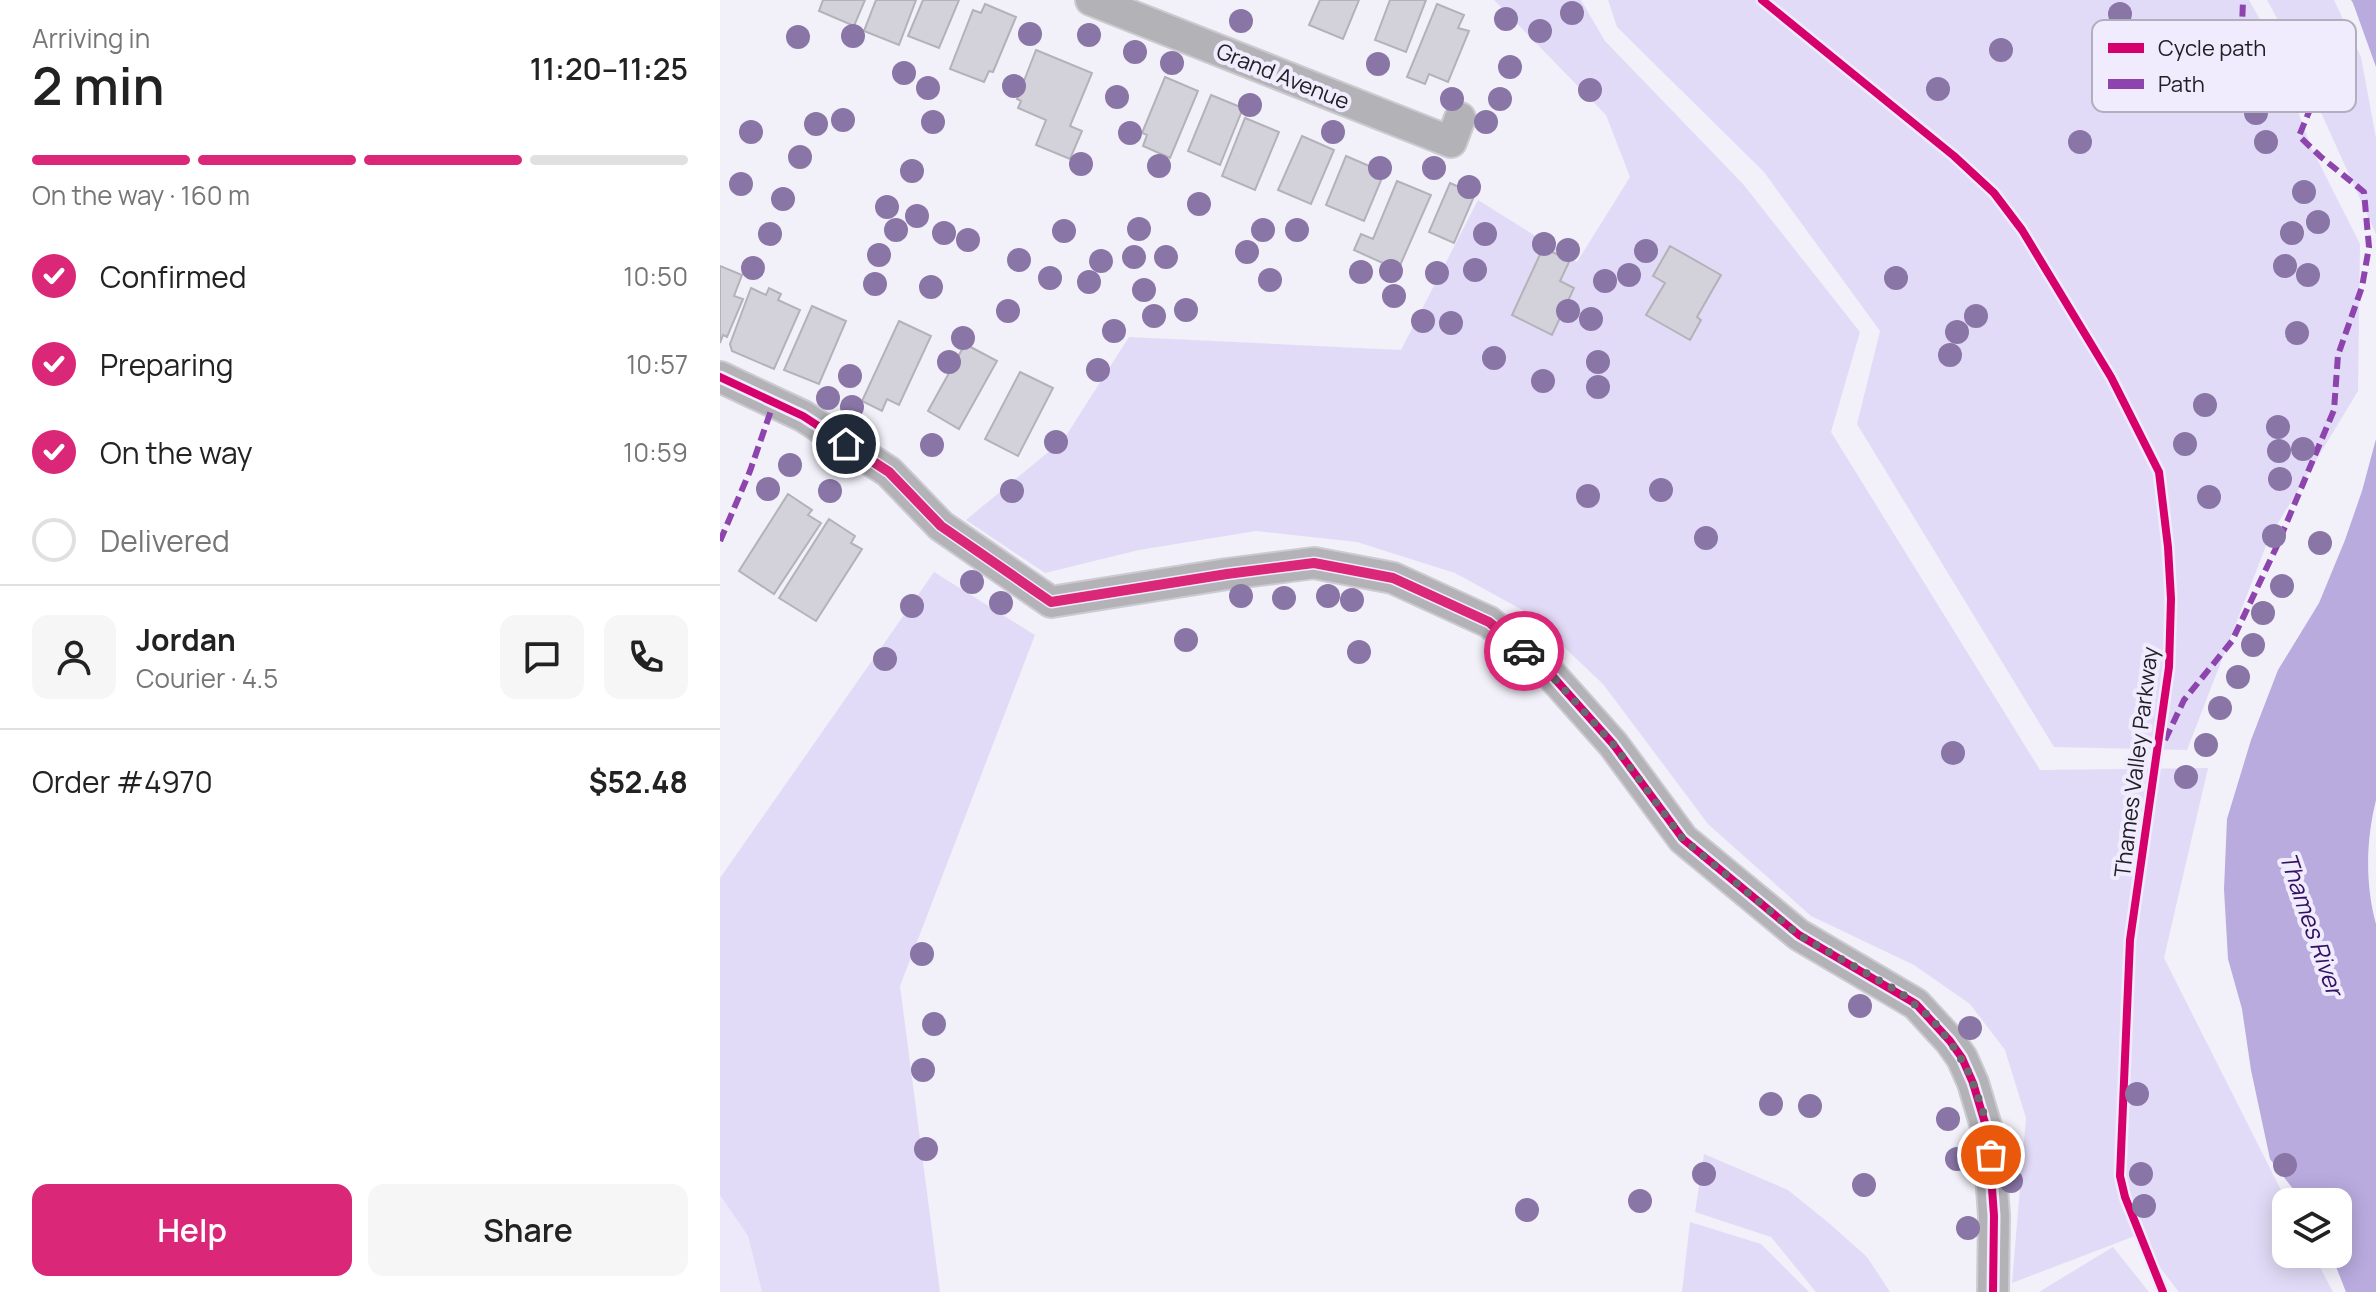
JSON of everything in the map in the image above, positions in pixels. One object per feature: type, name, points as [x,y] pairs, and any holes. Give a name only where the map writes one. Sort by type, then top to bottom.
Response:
[{"type":"street","name":"Grand Avenue","points":[[1091,0],[1451,142],[1460,118]]},
{"type":"street","points":[[720,377],[803,416],[889,472],[941,526],[1051,602],[1314,563],[1393,578],[1489,622],[1547,670],[1613,744],[1683,839],[1799,935],[1916,1004],[1950,1041],[1973,1083],[1988,1133],[1994,1216],[1993,1292]]},
{"type":"shaded area","points":[[1494,0],[1581,0],[1605,41],[1743,184],[1860,332],[1831,432],[2040,770],[2208,768],[2164,958],[2280,1188],[2272,1188],[2272,1268],[2320,1268],[2333,1292],[2179,1292],[2135,1236],[2012,1283],[2026,1118],[2005,1050],[1970,1004],[1914,965],[1811,916],[1708,824],[1603,684],[1528,613],[1455,573],[1357,542],[1256,531],[1139,550],[1045,573],[966,520],[1064,439],[1129,337],[1401,350],[1478,200],[1577,262],[1630,177],[1606,115]]},
{"type":"shaded area","points":[[1608,0],[2249,0],[2260,20],[2092,20],[2092,112],[2298,112],[2311,147],[2360,244],[2358,391],[2269,538],[2187,750],[2054,747],[1857,424],[1880,331],[1764,172],[1617,27]]},
{"type":"shaded area","points":[[2267,0],[2334,0],[2343,20],[2278,20]]},
{"type":"shaded area","points":[[2356,46],[2361,57],[2376,138],[2376,234],[2321,112],[2356,112]]},
{"type":"shaded area","points":[[934,572],[1035,635],[900,986],[940,1292],[762,1292],[748,1236],[720,1195],[720,878]]},
{"type":"shaded area","points":[[1704,1154],[1788,1190],[1867,1257],[1890,1292],[1816,1292],[1771,1237],[1695,1212]]},
{"type":"shaded area","points":[[720,1195],[748,1236],[762,1292],[720,1292]]},
{"type":"shaded area","points":[[1690,1222],[1761,1244],[1809,1292],[1682,1292]]},
{"type":"shaded area","points":[[2113,1247],[2149,1292],[2039,1292]]},
{"type":"water","points":[[2351,0],[2376,0],[2376,67],[2353,3]]},
{"type":"water","name":"Thames River","points":[[2376,439],[2376,800],[2368,862],[2376,924],[2376,1292],[2346,1292],[2337,1268],[2352,1268],[2352,1188],[2292,1188],[2270,1159],[2242,1009],[2228,959],[2224,889],[2227,819],[2251,740],[2278,670],[2319,603],[2362,491]]},
{"type":"building","points":[[823,0],[865,0],[854,26],[819,11]]},
{"type":"building","points":[[876,0],[916,0],[899,45],[864,31]]},
{"type":"building","points":[[923,0],[959,0],[939,48],[908,36]]},
{"type":"building","points":[[1320,0],[1359,0],[1343,39],[1309,25]]},
{"type":"building","points":[[1390,0],[1426,0],[1406,52],[1375,40]]},
{"type":"building","points":[[985,4],[1016,17],[993,72],[989,71],[984,82],[950,69],[973,10],[981,13]]},
{"type":"building","points":[[1437,4],[1464,15],[1458,28],[1469,31],[1448,82],[1429,74],[1425,84],[1407,77]]},
{"type":"building","points":[[1036,50],[1092,73],[1070,126],[1082,131],[1070,159],[1036,145],[1046,120],[1018,108],[1021,101],[1017,99]]},
{"type":"building","points":[[1165,77],[1198,91],[1170,158],[1143,146],[1147,135],[1142,133]]},
{"type":"building","points":[[1211,95],[1243,108],[1220,165],[1188,151]]},
{"type":"building","points":[[1245,118],[1279,132],[1255,190],[1222,176]]},
{"type":"building","points":[[1302,136],[1334,150],[1311,204],[1278,190]]},
{"type":"building","points":[[1346,156],[1381,171],[1378,176],[1382,178],[1364,221],[1326,205]]},
{"type":"building","points":[[1397,181],[1431,195],[1398,270],[1354,250],[1361,234],[1373,239]]},
{"type":"building","points":[[1450,183],[1475,194],[1454,243],[1429,232]]},
{"type":"building","points":[[1670,246],[1721,275],[1697,317],[1701,320],[1690,340],[1646,315],[1665,283],[1653,276]]},
{"type":"building","points":[[1543,248],[1570,260],[1560,281],[1574,288],[1552,335],[1512,315]]},
{"type":"building","points":[[720,266],[742,275],[734,296],[743,299],[727,337],[723,335],[720,343]]},
{"type":"building","points":[[751,288],[766,295],[769,288],[781,294],[778,300],[800,310],[774,369],[732,351],[730,344]]},
{"type":"building","points":[[812,306],[846,321],[819,384],[784,370]]},
{"type":"building","points":[[899,321],[931,336],[899,405],[887,399],[882,411],[862,401]]},
{"type":"building","points":[[965,344],[997,361],[959,429],[928,411]]},
{"type":"building","points":[[1020,372],[1053,388],[1018,456],[985,439]]},
{"type":"building","points":[[788,494],[812,510],[808,515],[821,523],[774,594],[739,571]]},
{"type":"building","points":[[829,519],[855,536],[851,543],[862,549],[816,621],[779,598]]},
{"type":"marked path","points":[[2242,20],[2243,0]]},
{"type":"marked path","points":[[2165,740],[2184,700],[2232,641],[2276,548],[2334,410],[2338,355],[2362,287],[2369,247],[2364,192],[2299,136],[2309,112]]},
{"type":"marked path","points":[[720,541],[750,471],[774,402]]},
{"type":"cycle path","name":"Thames Valley Parkway","points":[[1762,0],[1954,156],[1994,193],[2022,230],[2111,377],[2159,472],[2171,599],[2169,667],[2130,940],[2120,1176],[2125,1197],[2163,1292]]},
{"type":"cycle path","points":[[720,377],[803,416],[889,472],[941,526],[1051,602],[1314,563],[1393,578],[1489,622],[1547,670],[1613,744],[1683,839],[1799,935],[1916,1004],[1950,1041],[1973,1083],[1988,1133],[1994,1216],[1993,1292]]},
{"type":"way so far","points":[[1524,651],[1547,670],[1613,744],[1683,839],[1799,935],[1901,993],[1931,1018],[1962,1058],[1970,1075],[1983,1111],[1991,1155]]},
{"type":"route","points":[[846,444],[889,472],[941,526],[1051,602],[1314,563],[1393,578],[1489,622],[1524,651]]}]
